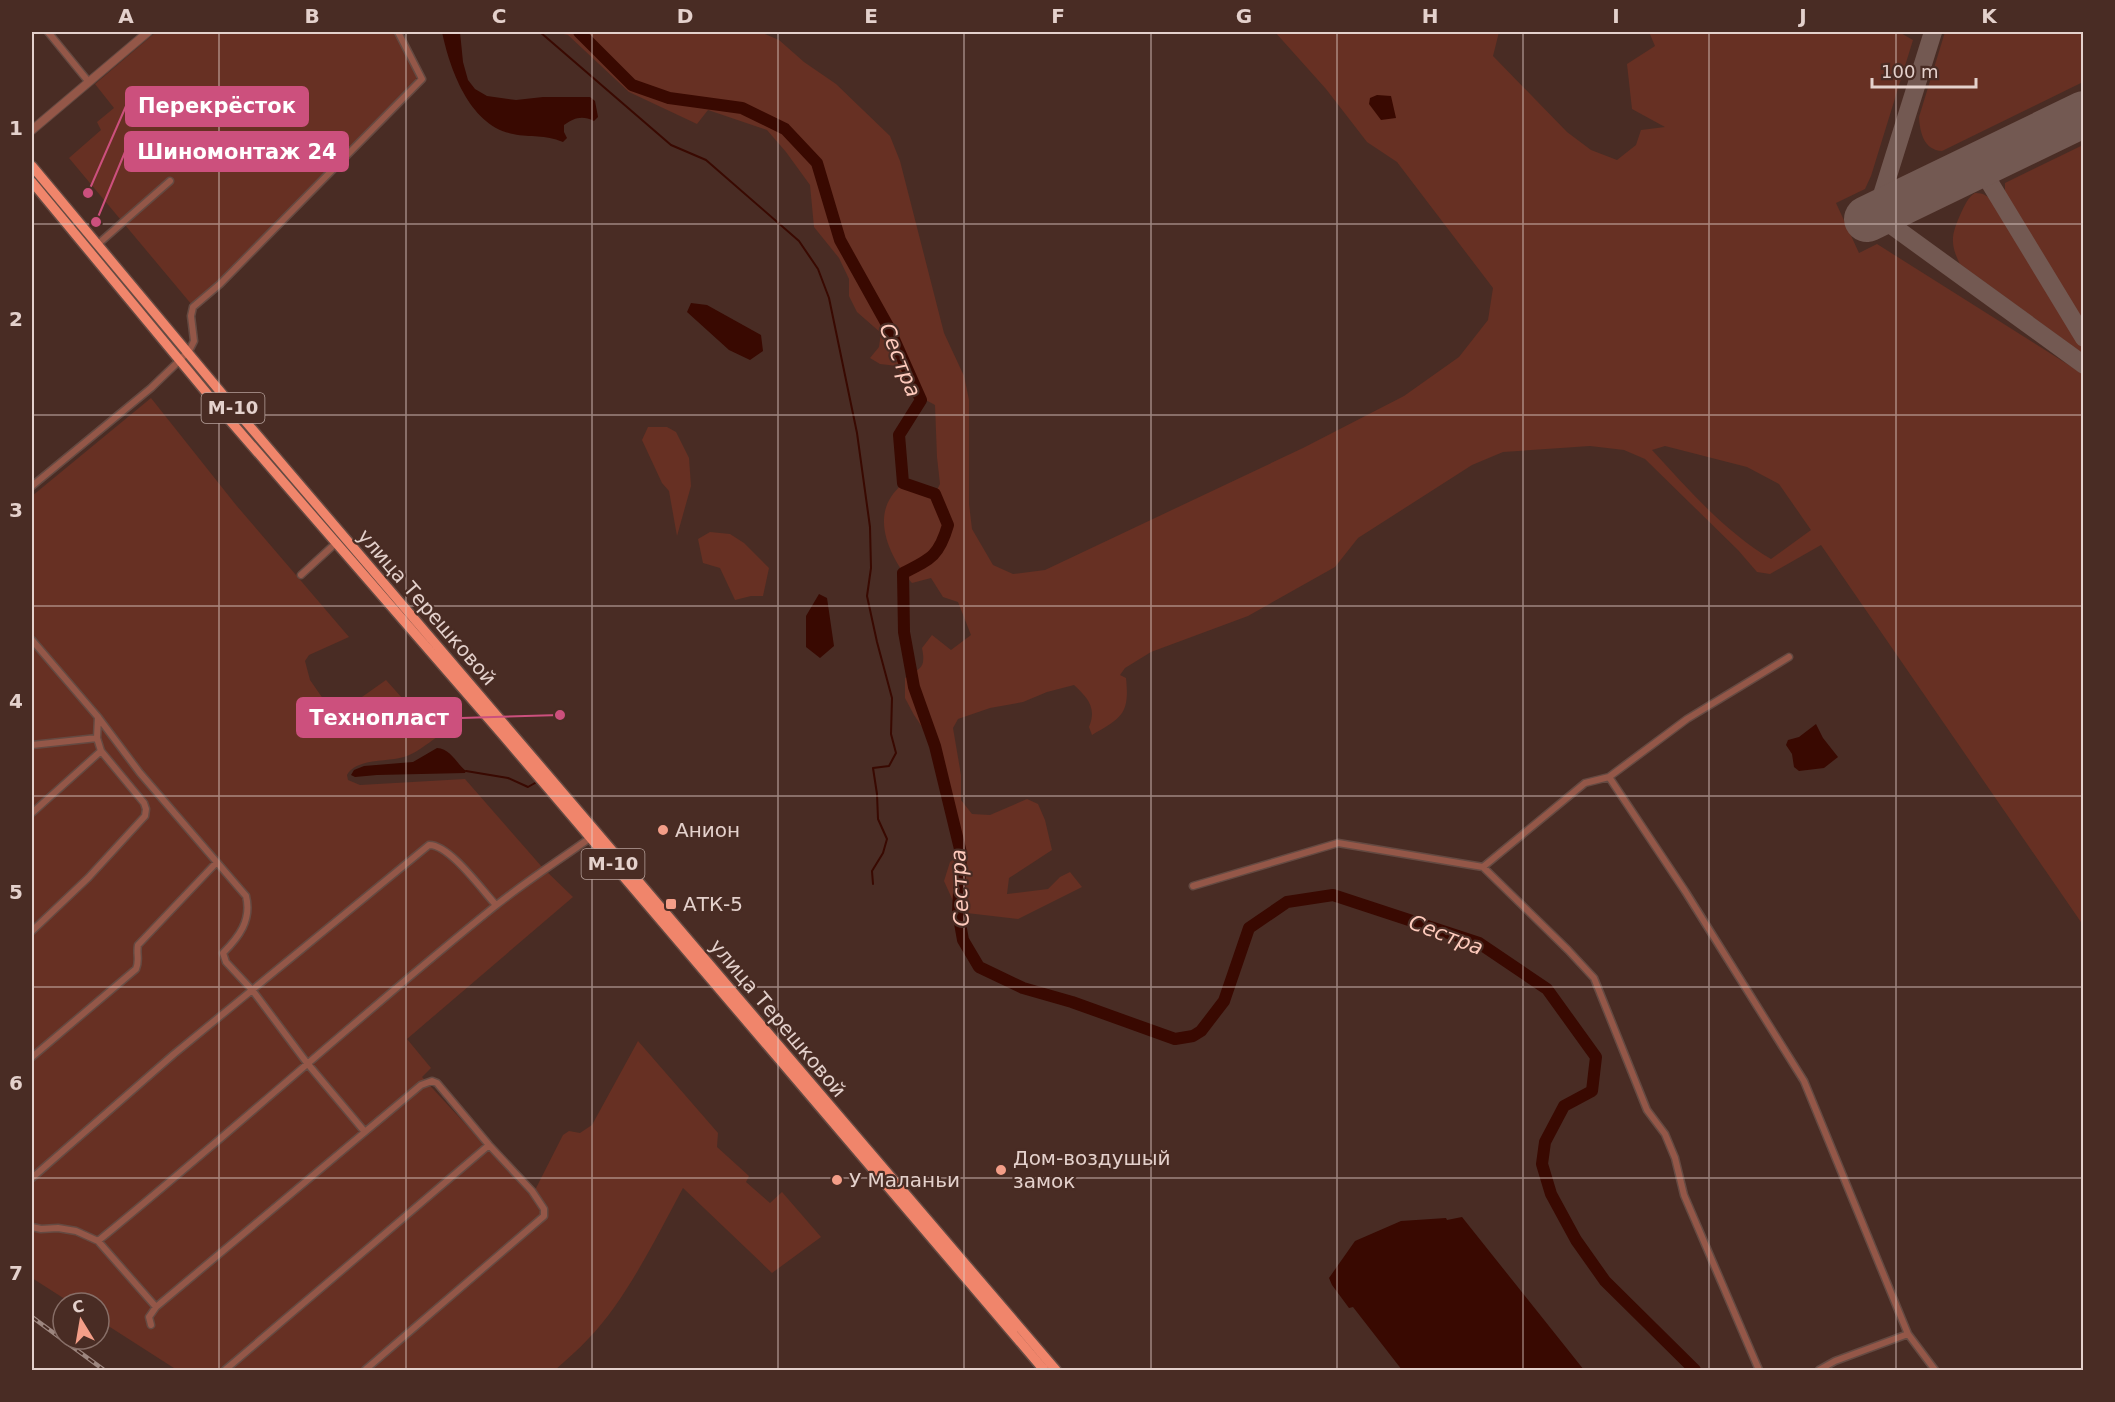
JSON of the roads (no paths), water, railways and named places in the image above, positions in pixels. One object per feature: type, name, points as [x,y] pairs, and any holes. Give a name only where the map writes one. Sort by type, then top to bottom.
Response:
[{"type":"highway","name":"улица Терешковой","points":[[32,166],[187,352],[1056,1371]]},
{"type":"highway","name":"улица Терешковой","points":[[32,182],[180,360],[1044,1371]]},
{"type":"street","points":[[48,32],[88,81]]},
{"type":"street","points":[[32,130],[148,32]]},
{"type":"street","points":[[32,486],[151,388],[180,360],[194,341],[191,316],[193,307],[220,284],[422,79],[398,32]]},
{"type":"street","points":[[98,244],[170,181]]},
{"type":"street","points":[[301,575],[337,542]]},
{"type":"street","points":[[32,640],[98,717],[140,773],[246,896],[248,905],[242,932],[223,953],[224,957],[253,991],[307,1063],[365,1132]]},
{"type":"street","points":[[1483,867],[1585,783],[1609,777],[1687,719],[1789,657]]},
{"type":"street","points":[[32,931],[88,878],[145,816],[144,803],[101,751],[97,738],[98,717]]},
{"type":"street","points":[[32,745],[97,738]]},
{"type":"street","points":[[32,813],[101,751]]},
{"type":"street","points":[[1609,777],[1685,891],[1804,1081],[1908,1334],[1935,1371]]},
{"type":"street","points":[[98,1241],[184,1171],[307,1063],[496,905],[590,838]]},
{"type":"street","points":[[1193,886],[1338,843],[1483,867],[1568,950],[1593,978],[1647,1110],[1665,1134],[1684,1195],[1759,1371]]},
{"type":"street","points":[[32,1178],[174,1054],[429,845],[437,845],[448,853],[496,905]]},
{"type":"street","points":[[32,1057],[136,969],[139,963],[136,952],[138,945],[216,863]]},
{"type":"street","points":[[151,1325],[148,1317],[156,1307],[422,1085],[432,1081],[437,1083],[489,1145],[532,1191],[544,1209],[544,1216],[365,1371]]},
{"type":"street","points":[[225,1371],[489,1145]]},
{"type":"street","points":[[32,1227],[76,1231],[98,1241],[156,1307]]},
{"type":"street","points":[[1820,1371],[1835,1361],[1908,1334]]},
{"type":"waterway","points":[[540,32],[671,145],[706,160],[799,241],[818,269],[829,298],[857,433],[870,527],[871,568],[867,596],[892,698],[891,734],[896,753],[889,766],[873,768],[878,819],[887,839],[883,853],[872,871],[873,884]]},
{"type":"waterway","name":"Сестра","points":[[579,32],[632,85],[669,98],[742,108],[785,129],[817,163],[840,240],[889,328],[921,400],[899,435],[903,483],[935,494],[948,525],[941,544],[933,555],[903,573],[904,632],[914,687],[935,746],[961,853],[958,912],[963,940],[979,967],[1023,988],[1072,1002],[1175,1039],[1193,1036],[1201,1031],[1224,1001],[1249,928],[1287,902],[1333,895],[1479,943],[1547,989],[1596,1057],[1592,1091],[1564,1106],[1545,1142],[1542,1164],[1551,1194],[1576,1240],[1605,1281],[1695,1370]]},
{"type":"waterway","points":[[466,771],[508,778],[528,787],[535,783]]},
{"type":"railway","points":[[32,1317],[104,1370]]},
{"type":"place","name":"Перекрёсток","points":[[88,193]]},
{"type":"place","name":"Шиномонтаж 24","points":[[96,222]]},
{"type":"place","name":"Технопласт","points":[[560,715]]},
{"type":"place","name":"Анион","points":[[663,830]]},
{"type":"place","name":"АТК-5","points":[[671,904]]},
{"type":"place","name":"Дом-воздушый замок","points":[[1001,1170]]},
{"type":"place","name":"У Маланьи","points":[[837,1180]]}]
